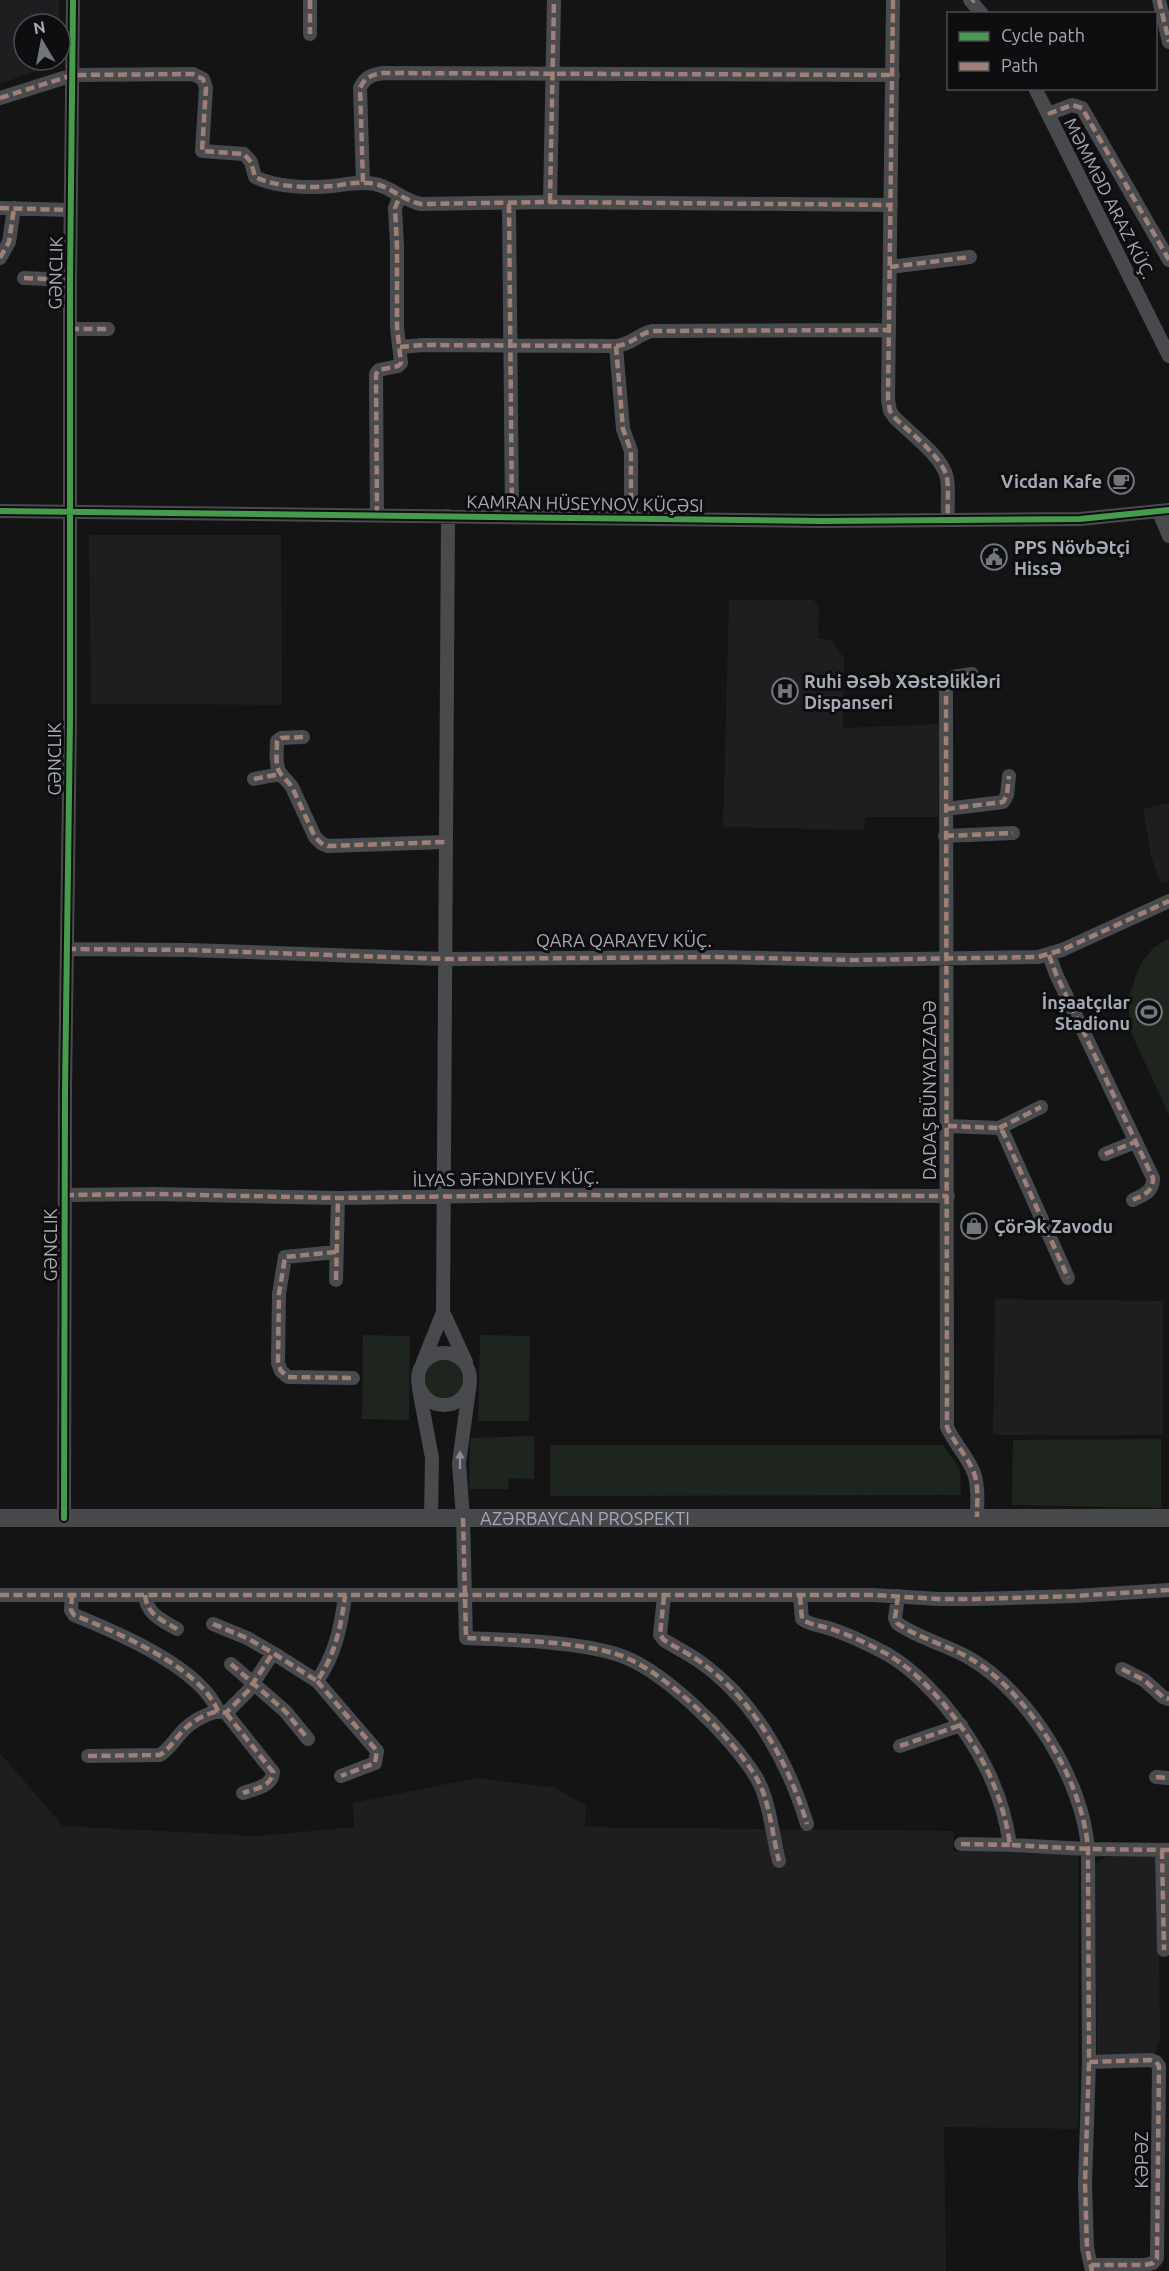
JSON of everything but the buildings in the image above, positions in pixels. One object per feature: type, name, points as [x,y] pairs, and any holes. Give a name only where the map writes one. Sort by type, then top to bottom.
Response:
[{"type":"street","name":"GƏNCLIK","points":[[64,1518],[73,0]]},
{"type":"street","points":[[310,0],[310,34]]},
{"type":"street","points":[[550,202],[554,0]]},
{"type":"street","points":[[893,0],[888,400],[890,411],[895,418],[944,468],[948,520]]},
{"type":"street","points":[[1159,0],[1169,42]]},
{"type":"street","points":[[363,183],[360,88],[364,79],[371,75],[383,73],[893,75]]},
{"type":"street","points":[[0,98],[73,75],[199,75],[206,88],[202,151],[244,154],[251,162],[255,177],[273,183],[303,187],[377,184],[410,202],[421,204],[550,202],[891,206]]},
{"type":"street","name":"MƏMMƏD ARAZ KÜÇ.","points":[[1036,90],[1169,356]]},
{"type":"street","points":[[1048,114],[1072,105],[1082,108],[1169,260]]},
{"type":"street","points":[[377,515],[376,374],[379,370],[398,366],[401,363],[394,208],[400,196]]},
{"type":"street","points":[[509,204],[512,516]]},
{"type":"street","points":[[0,258],[9,242],[7,208],[71,210]]},
{"type":"street","points":[[890,267],[970,257]]},
{"type":"street","points":[[24,278],[70,280]]},
{"type":"street","points":[[70,328],[108,329]]},
{"type":"street","points":[[400,346],[616,346],[631,343],[639,336],[652,331],[889,330]]},
{"type":"street","points":[[616,346],[623,429],[631,451],[631,518]]},
{"type":"street","name":"KAMRAN HÜSEYNOV KÜÇƏSI","points":[[0,511],[948,520],[1080,519],[1164,511]]},
{"type":"street","points":[[1164,511],[1169,536]]},
{"type":"street","points":[[431,1518],[432,1458],[418,1384],[421,1366],[443,1312],[448,516]]},
{"type":"street","name":"DADAŞ BÜNYADZADƏ","points":[[972,674],[953,677],[948,681],[946,690],[947,1427],[953,1441],[974,1472],[977,1484],[977,1517]]},
{"type":"street","points":[[280,774],[277,741],[280,738],[303,737]]},
{"type":"street","points":[[254,779],[280,774],[287,779],[315,837],[328,846],[445,842]]},
{"type":"street","points":[[945,809],[1004,802],[1009,776]]},
{"type":"street","points":[[945,836],[1013,833]]},
{"type":"street","name":"QARA QARAYEV KÜÇ.","points":[[67,949],[189,950],[444,959],[716,957],[852,960],[1049,955],[1169,901]]},
{"type":"street","points":[[1049,955],[1152,1178],[1153,1187],[1150,1191],[1133,1200]]},
{"type":"street","points":[[948,1126],[999,1128],[1041,1107]]},
{"type":"street","points":[[999,1128],[1006,1137],[1068,1278]]},
{"type":"street","points":[[1105,1154],[1135,1142]]},
{"type":"street","name":"İLYAS ƏFƏNDIYEV KÜÇ.","points":[[65,1195],[154,1194],[338,1198],[948,1196]]},
{"type":"street","points":[[336,1280],[338,1198]]},
{"type":"street","points":[[336,1252],[285,1257],[279,1294],[278,1364],[281,1371],[288,1377],[353,1378]]},
{"type":"street","points":[[443,1312],[470,1376],[460,1448],[466,1638],[582,1647],[617,1654],[636,1662],[687,1698],[756,1776],[764,1794],[779,1861]]},
{"type":"street","points":[[421,1366],[434,1354],[446,1353],[458,1356],[470,1376]]},
{"type":"street","points":[[418,1384],[428,1400],[445,1405],[462,1398],[470,1376]]},
{"type":"street","name":"AZƏRBAYCAN PROSPEKTI","points":[[0,1518],[1169,1518]]},
{"type":"street","points":[[0,1595],[465,1594],[898,1596],[976,1599],[1169,1590]]},
{"type":"street","points":[[72,1595],[71,1610],[74,1615],[124,1635],[181,1671],[208,1693],[273,1773],[268,1783],[243,1793]]},
{"type":"street","points":[[145,1595],[150,1613],[177,1629]]},
{"type":"street","points":[[317,1681],[339,1633],[345,1596]]},
{"type":"street","points":[[664,1596],[660,1635],[664,1640],[706,1665],[728,1684],[756,1719],[774,1746],[789,1776],[807,1824]]},
{"type":"street","points":[[800,1596],[802,1619],[860,1641],[910,1669],[961,1725],[987,1766],[1000,1797],[1010,1845]]},
{"type":"street","points":[[898,1596],[897,1623],[973,1660],[992,1673],[1027,1708],[1055,1752],[1078,1801],[1085,1825],[1088,1849],[1089,2062],[1085,2184],[1088,2248],[1092,2268]]},
{"type":"street","points":[[213,1624],[247,1638],[317,1681],[377,1751],[375,1763],[342,1776]]},
{"type":"street","points":[[88,1756],[160,1755],[168,1750],[182,1731],[199,1718],[222,1712],[248,1691],[273,1653]]},
{"type":"street","points":[[231,1664],[285,1711],[308,1739]]},
{"type":"street","points":[[1122,1669],[1144,1680],[1163,1697],[1169,1699]]},
{"type":"street","points":[[900,1746],[961,1725]]},
{"type":"street","points":[[961,1844],[1166,1850],[1164,1950]]},
{"type":"street","name":"KƏPƏZ","points":[[1089,2062],[1150,2060],[1156,2062],[1158,2066],[1164,2252],[1153,2263],[1145,2265],[1092,2268]]},
{"type":"shaded area","points":[[0,0],[59,0],[60,12],[12,12],[12,72],[33,72],[0,84]]},
{"type":"shaded area","points":[[89,535],[281,535],[282,705],[91,704]]},
{"type":"shaded area","name":"Ruhi Əsəb Xəstəlikləri Dispanseri","points":[[729,600],[814,600],[819,608],[818,638],[831,640],[844,658],[843,728],[939,724],[938,817],[865,817],[864,830],[723,827]]},
{"type":"shaded area","points":[[1169,803],[1169,881],[1161,884],[1151,857],[1143,809]]},
{"type":"shaded area","name":"İnşaatçılar Stadionu","points":[[1169,938],[1169,1115],[1129,1028],[1129,995],[1141,963],[1153,948]]},
{"type":"shaded area","points":[[995,1299],[1163,1301],[1163,1435],[993,1435]]},
{"type":"shaded area","points":[[363,1335],[410,1336],[409,1420],[362,1419]]},
{"type":"shaded area","points":[[480,1335],[530,1336],[529,1421],[478,1421]]},
{"type":"shaded area","points":[[444,1360],[457,1366],[463,1379],[457,1392],[444,1398],[431,1392],[425,1379],[431,1366]]},
{"type":"shaded area","points":[[534,1436],[534,1479],[509,1478],[508,1489],[469,1489],[470,1438]]},
{"type":"shaded area","points":[[1161,1439],[1161,1508],[1012,1505],[1013,1440]]},
{"type":"shaded area","points":[[550,1445],[943,1445],[960,1469],[961,1495],[550,1496]]},
{"type":"shaded area","points":[[0,1753],[63,1826],[258,1836],[354,1827],[353,1803],[476,1778],[555,1788],[586,1805],[585,1827],[954,1831],[953,1851],[1078,1855],[1078,2129],[944,2127],[946,2271],[0,2271]]},
{"type":"shaded area","points":[[1106,1857],[1158,1857],[1160,2039],[1155,2055],[1097,2058],[1095,1864]]},
{"type":"marked path","points":[[310,0],[310,34]]},
{"type":"marked path","points":[[550,202],[554,0]]},
{"type":"marked path","points":[[893,0],[888,400],[890,411],[895,418],[933,454],[944,470],[948,483],[948,520]]},
{"type":"marked path","points":[[1159,0],[1169,42]]},
{"type":"marked path","points":[[363,182],[360,88],[366,79],[383,73],[893,75]]},
{"type":"marked path","points":[[0,98],[73,75],[193,74],[203,79],[206,88],[202,151],[244,154],[251,162],[255,177],[264,181],[314,187],[370,183],[387,188],[421,204],[550,202],[891,205]]},
{"type":"marked path","points":[[1048,114],[1072,105],[1082,108],[1169,260]]},
{"type":"marked path","points":[[377,515],[376,374],[379,370],[398,366],[401,363],[397,327],[395,208],[400,196]]},
{"type":"marked path","points":[[509,204],[512,516]]},
{"type":"marked path","points":[[0,208],[71,210]]},
{"type":"marked path","points":[[0,258],[9,242],[14,208]]},
{"type":"marked path","points":[[890,267],[970,257]]},
{"type":"marked path","points":[[24,278],[70,280]]},
{"type":"marked path","points":[[70,329],[108,329]]},
{"type":"marked path","points":[[400,347],[423,345],[616,346],[626,344],[652,331],[889,330]]},
{"type":"marked path","points":[[616,346],[623,429],[631,451],[631,518]]},
{"type":"marked path","points":[[972,674],[953,677],[948,681],[946,690],[947,1427],[976,1478],[977,1517]]},
{"type":"marked path","points":[[303,737],[281,738],[277,741],[277,764],[280,773],[292,787],[315,837],[321,843],[328,846],[445,842]]},
{"type":"marked path","points":[[254,779],[280,774]]},
{"type":"marked path","points":[[946,809],[1003,802],[1007,795],[1009,776]]},
{"type":"marked path","points":[[945,836],[1013,833]]},
{"type":"marked path","points":[[67,949],[189,950],[444,959],[715,957],[852,960],[1038,957],[1062,950],[1169,901]]},
{"type":"marked path","points":[[1049,955],[1153,1178],[1150,1190],[1133,1200]]},
{"type":"marked path","points":[[999,1128],[1041,1107]]},
{"type":"marked path","points":[[948,1126],[999,1128],[1003,1132],[1068,1278]]},
{"type":"marked path","points":[[1105,1154],[1135,1142]]},
{"type":"marked path","points":[[65,1195],[154,1194],[338,1198],[550,1195],[948,1196]]},
{"type":"marked path","points":[[336,1280],[338,1198]]},
{"type":"marked path","points":[[336,1252],[285,1257],[279,1294],[278,1363],[281,1371],[288,1377],[353,1378]]},
{"type":"marked path","points":[[463,1518],[466,1638],[581,1646],[616,1654],[634,1661],[653,1673],[674,1688],[713,1724],[756,1777],[768,1807],[779,1861]]},
{"type":"marked path","points":[[0,1595],[873,1595],[976,1599],[1169,1590]]},
{"type":"marked path","points":[[72,1595],[71,1610],[74,1615],[133,1641],[176,1666],[194,1680],[208,1695],[218,1711],[226,1713],[248,1691],[273,1653],[317,1681],[336,1640],[345,1596]]},
{"type":"marked path","points":[[145,1595],[152,1612],[177,1629]]},
{"type":"marked path","points":[[664,1596],[660,1635],[664,1640],[702,1663],[725,1682],[756,1718],[781,1758],[807,1824]]},
{"type":"marked path","points":[[800,1596],[802,1619],[850,1636],[887,1654],[916,1676],[942,1702],[967,1735],[986,1769],[1001,1805],[1010,1845],[1169,1850]]},
{"type":"marked path","points":[[898,1596],[895,1618],[897,1623],[913,1633],[971,1659],[993,1674],[1033,1717],[1064,1768],[1084,1823],[1088,1849],[1089,2062],[1085,2184],[1087,2248],[1092,2271]]},
{"type":"marked path","points":[[213,1624],[247,1638],[273,1653]]},
{"type":"marked path","points":[[231,1664],[285,1711],[308,1739]]},
{"type":"marked path","points":[[1122,1669],[1144,1680],[1163,1697],[1169,1699]]},
{"type":"marked path","points":[[317,1681],[377,1751],[375,1763],[341,1776]]},
{"type":"marked path","points":[[88,1756],[160,1755],[192,1723],[218,1711]]},
{"type":"marked path","points":[[226,1713],[273,1772],[266,1784],[243,1793]]},
{"type":"marked path","points":[[900,1746],[961,1725]]},
{"type":"marked path","points":[[1156,1777],[1169,1778]]},
{"type":"marked path","points":[[961,1844],[1010,1845]]},
{"type":"marked path","points":[[1162,1850],[1164,1950]]},
{"type":"marked path","points":[[1089,2062],[1150,2060],[1159,2066],[1157,2258],[1153,2263],[1145,2265],[1091,2265]]},
{"type":"cycle path","points":[[64,1518],[73,0]]},
{"type":"cycle path","points":[[0,511],[822,521],[1080,519],[1169,510]]},
{"type":"place","name":"Vicdan Kafe","points":[[1121,481]]},
{"type":"place","name":"PPS Növbətçi Hissə","points":[[994,557]]},
{"type":"place","name":"Ruhi Əsəb Xəstəlikləri Dispanseri","points":[[785,691]]},
{"type":"place","name":"İnşaatçılar Stadionu","points":[[1149,1012]]},
{"type":"place","name":"Çörək Zavodu","points":[[974,1226]]}]
